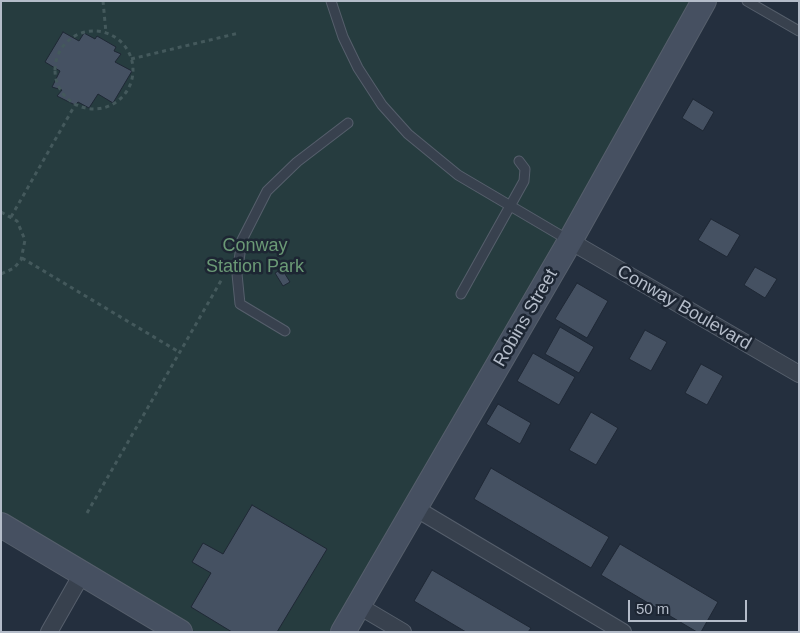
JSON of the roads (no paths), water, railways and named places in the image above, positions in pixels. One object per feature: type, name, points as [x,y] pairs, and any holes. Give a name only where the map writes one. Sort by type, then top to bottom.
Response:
[{"type":"street","name":"Robins Street","points":[[343,632],[570,241],[704,1]]},
{"type":"street","name":"Conway Boulevard","points":[[570,241],[799,374]]},
{"type":"street","points":[[415,508],[623,632]]},
{"type":"street","points":[[1,525],[180,632]]},
{"type":"street","points":[[49,632],[82,574]]},
{"type":"street","points":[[359,606],[403,632]]},
{"type":"lane","points":[[331,1],[343,37],[358,68],[394,120],[422,148],[451,170],[570,241]]},
{"type":"lane","points":[[747,1],[799,31]]},
{"type":"lane","points":[[284,331],[240,304],[237,274],[242,240],[267,191],[297,162],[348,123]]},
{"type":"lane","points":[[461,294],[524,182],[525,169],[519,161]]},
{"type":"park label","name":"Conway Station Park","points":[[255,256]]}]
